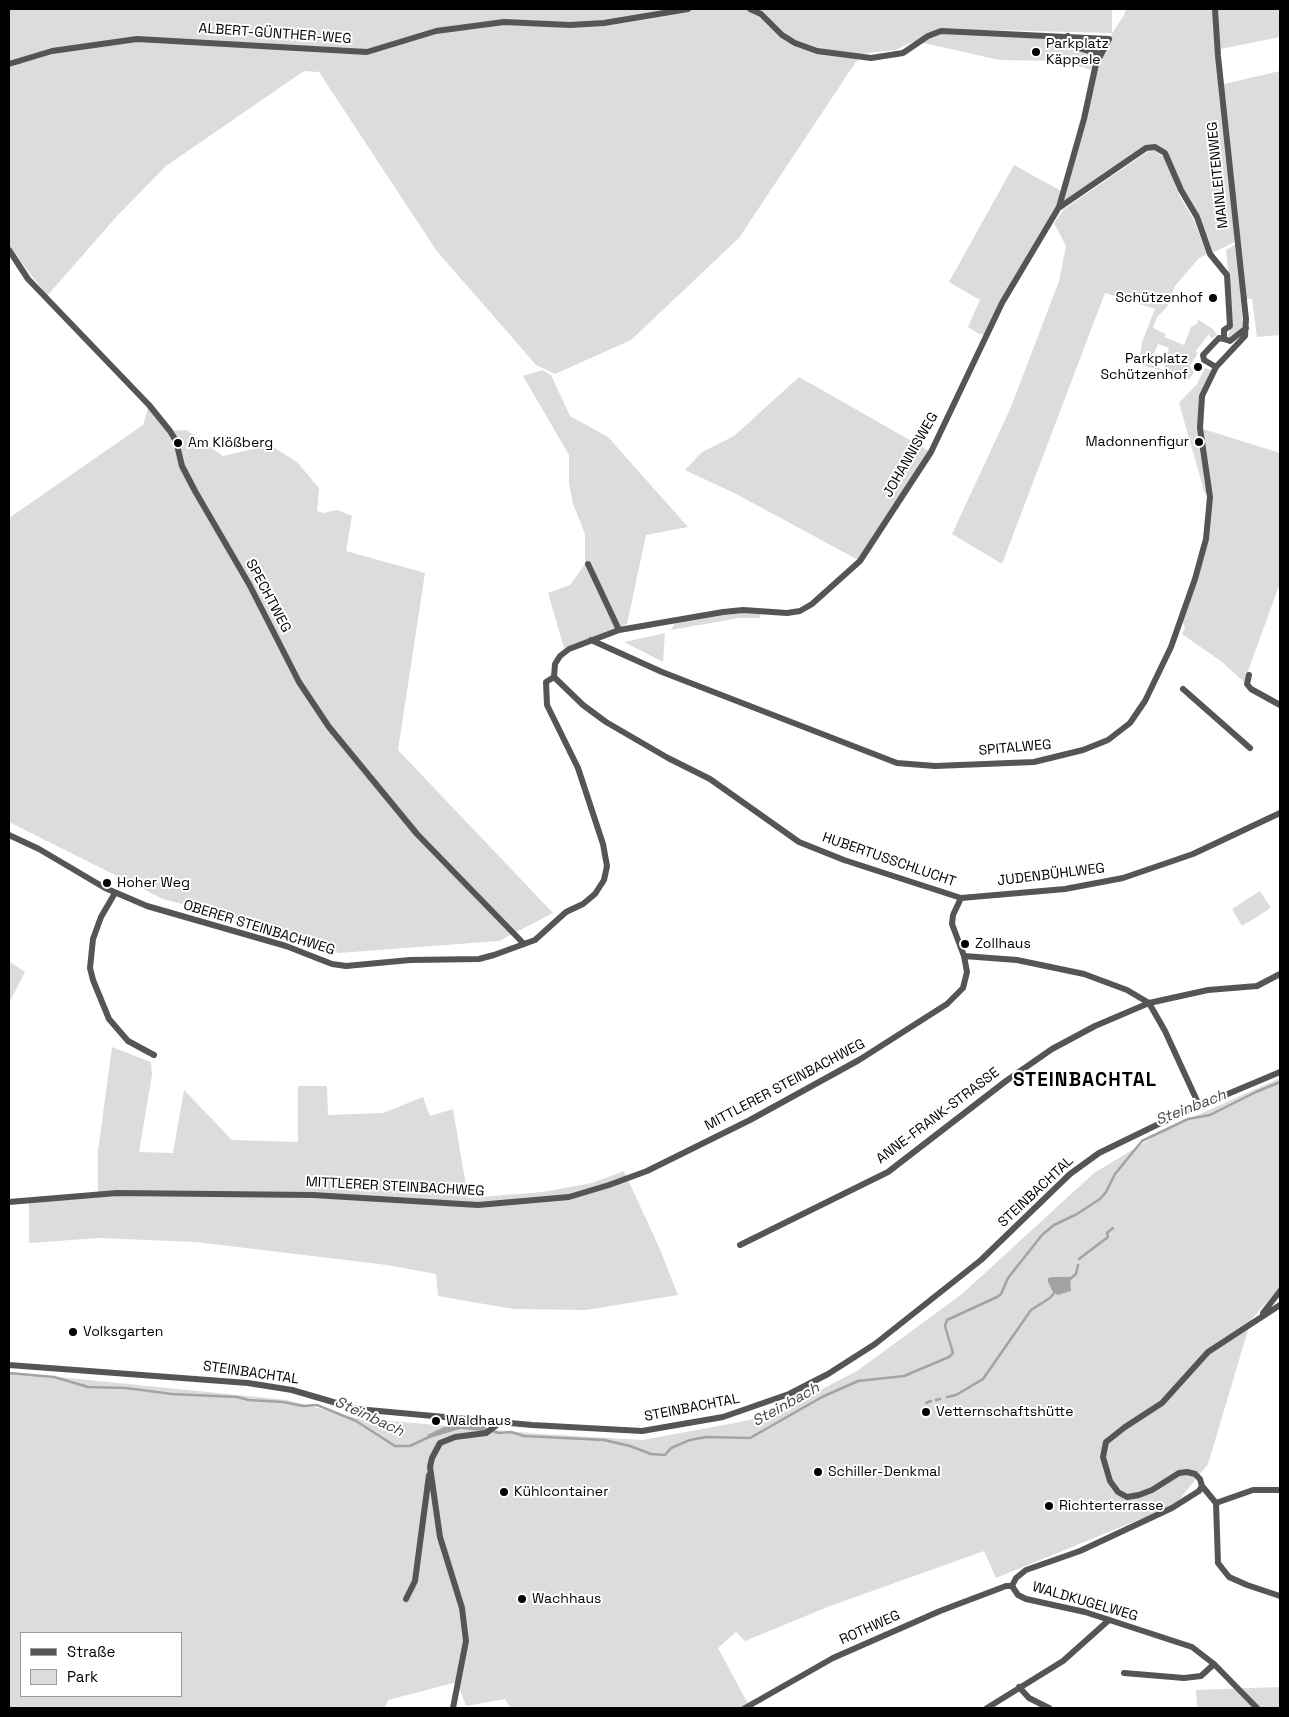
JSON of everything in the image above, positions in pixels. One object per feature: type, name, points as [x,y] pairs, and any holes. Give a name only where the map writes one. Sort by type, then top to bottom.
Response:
[{"type":"street","name":"ALBERT-GÜNTHER-WEG","points":[[9,64],[52,51],[137,39],[367,52],[436,31],[504,22],[570,25],[604,23],[688,9]]},
{"type":"street","points":[[750,9],[761,14],[782,35],[795,43],[817,51],[872,58],[903,54],[928,36],[941,30],[1068,36],[1082,50],[1100,54]]},
{"type":"street","name":"MAINLEITENWEG","points":[[1216,9],[1218,56],[1246,328],[1244,339]]},
{"type":"street","name":"JOHANNISWEG","points":[[554,677],[556,664],[560,656],[569,649],[619,630],[723,612],[743,610],[787,613],[800,611],[812,604],[860,561],[931,452],[1002,303],[1059,207],[1100,54],[1109,39],[1068,36]]},
{"type":"street","points":[[1059,207],[1141,151],[1150,147],[1162,150],[1168,157],[1180,190],[1197,218],[1210,254],[1227,275],[1231,322],[1230,326],[1224,330],[1224,339]]},
{"type":"street","name":"SPECHTWEG","points":[[9,250],[35,286],[150,405],[170,431],[176,442],[182,466],[194,491],[249,584],[299,682],[329,727],[417,834],[524,944]]},
{"type":"street","points":[[1216,367],[1204,360],[1203,355],[1219,338],[1230,340],[1246,328]]},
{"type":"street","name":"SPITALWEG","points":[[591,640],[662,672],[897,763],[935,766],[1034,762],[1083,750],[1108,740],[1130,723],[1149,694],[1171,647],[1195,579],[1206,539],[1210,497],[1200,428],[1200,404],[1208,379],[1216,367],[1244,339]]},
{"type":"street","points":[[588,564],[619,630]]},
{"type":"street","points":[[1249,675],[1247,684],[1251,689],[1280,705]]},
{"type":"street","name":"OBERER STEINBACHWEG","points":[[9,835],[39,849],[115,893],[147,906],[286,946],[339,965],[479,959],[524,944],[542,935],[566,912],[582,904],[595,894],[604,880],[607,866],[603,844],[578,768],[547,704],[546,682],[554,677]]},
{"type":"street","name":"HUBERTUSSCHLUCHT","points":[[554,677],[583,705],[606,722],[668,758],[710,779],[799,842],[844,860],[960,899],[953,915],[952,924],[964,956]]},
{"type":"street","points":[[1183,689],[1250,748]]},
{"type":"street","name":"JUDENBÜHLWEG","points":[[960,899],[1065,889],[1122,878],[1193,854],[1280,813]]},
{"type":"street","points":[[115,893],[102,917],[93,940],[90,968],[92,980],[109,1019],[128,1042],[154,1056]]},
{"type":"street","points":[[964,956],[1017,960],[1084,974],[1127,990],[1149,1003],[1165,1031],[1199,1105]]},
{"type":"street","name":"MITTLERER STEINBACHWEG","points":[[9,1202],[117,1192],[308,1195],[478,1205],[569,1197],[647,1171],[750,1120],[859,1060],[948,1004],[963,988],[967,972],[964,956]]},
{"type":"street","name":"ANNE-FRANK-STRASSE","points":[[740,1245],[888,1172],[1006,1081],[1052,1050],[1095,1026],[1149,1003],[1208,990],[1257,986],[1280,974]]},
{"type":"street","name":"STEINBACHTAL","points":[[9,1364],[248,1383],[292,1390],[356,1409],[502,1421],[642,1431],[723,1417],[789,1394],[828,1374],[911,1317],[981,1260],[1070,1174],[1099,1154],[1199,1105],[1280,1072]]},
{"type":"street","points":[[1260,1318],[1280,1291]]},
{"type":"street","points":[[1280,1305],[1208,1352],[1162,1403],[1106,1442],[1103,1457],[1110,1482],[1118,1492],[1127,1497],[1152,1490],[1179,1474],[1187,1472],[1195,1474],[1216,1504],[1218,1563],[1229,1577],[1280,1596]]},
{"type":"street","points":[[406,1599],[415,1580],[430,1466],[440,1443],[455,1437],[486,1433],[502,1421]]},
{"type":"street","points":[[430,1466],[440,1537],[462,1608],[466,1641],[453,1708]]},
{"type":"street","name":"WALDKUGELWEG","points":[[1202,1486],[1195,1495],[1160,1514],[1080,1551],[1026,1570],[1016,1578],[1012,1586],[1018,1595],[1026,1599],[1109,1620],[1192,1647],[1214,1664],[1257,1708]]},
{"type":"street","points":[[1216,1504],[1253,1490],[1280,1490]]},
{"type":"street","name":"ROTHWEG","points":[[745,1708],[833,1658],[940,1611],[1006,1586],[1012,1586]]},
{"type":"street","points":[[987,1708],[1063,1661],[1109,1620]]},
{"type":"street","points":[[1124,1673],[1184,1678],[1201,1676],[1214,1664]]},
{"type":"street","points":[[1019,1687],[1029,1698],[1049,1708]]},
{"type":"green space","points":[[9,9],[1112,9],[1112,33],[989,30],[989,33],[1068,36],[1074,44],[1099,54],[1124,15],[1126,9],[1213,9],[1235,242],[1210,254],[1168,157],[1151,147],[1059,207],[1002,303],[989,335],[979,334],[968,327],[980,300],[949,282],[1014,165],[1061,191],[1081,118],[1091,70],[1062,61],[999,60],[915,41],[895,50],[861,54],[739,238],[631,340],[555,374],[536,365],[436,250],[319,72],[304,71],[166,166],[117,216],[47,296],[9,246]]},
{"type":"green space","points":[[1218,9],[1280,9],[1280,37],[1220,49]]},
{"type":"green space","points":[[1280,71],[1280,335],[1257,337],[1252,299],[1246,299],[1224,84]]},
{"type":"green space","points":[[1155,150],[1165,158],[1180,197],[1193,218],[1207,254],[1199,258],[1175,286],[1167,307],[1157,317],[1153,328],[1166,334],[1164,337],[1184,345],[1191,327],[1198,323],[1197,319],[1213,329],[1217,335],[1211,339],[1209,334],[1195,352],[1198,353],[1190,366],[1194,373],[1189,379],[1139,364],[1142,342],[1155,309],[1105,293],[1002,564],[952,534],[1011,407],[1059,281],[1066,246],[1054,223],[1063,210],[1147,152]],"holes":[[[1158,344],[1169,348],[1164,370],[1158,368],[1152,358]]]},
{"type":"green space","points":[[1236,244],[1243,325],[1235,335],[1227,339],[1233,322],[1226,250]]},
{"type":"green space","points":[[1205,368],[1211,370],[1202,396],[1200,428],[1280,453],[1280,583],[1244,682],[1222,662],[1182,634],[1185,627],[1181,619],[1206,539],[1207,493],[1205,494],[1179,403],[1197,384]]},
{"type":"green space","points":[[542,370],[551,375],[570,416],[608,437],[688,527],[646,535],[627,624],[564,648],[548,593],[570,585],[585,564],[585,534],[573,504],[569,484],[569,455],[523,376]]},
{"type":"green space","points":[[799,377],[931,452],[860,561],[738,495],[685,470],[702,452],[734,436]]},
{"type":"green space","points":[[148,408],[167,431],[186,430],[223,456],[270,445],[297,462],[319,488],[317,511],[323,513],[338,510],[352,516],[346,551],[425,573],[398,750],[553,913],[499,941],[339,953],[260,925],[163,899],[9,822],[9,518],[143,425]]},
{"type":"green space","points":[[761,611],[760,618],[739,618],[671,630],[677,620],[723,612]]},
{"type":"green space","points":[[665,633],[663,662],[624,642]]},
{"type":"green space","points":[[1260,891],[1271,908],[1242,926],[1232,909]]},
{"type":"green space","points":[[9,961],[25,972],[9,1003]]},
{"type":"green space","points":[[112,1047],[151,1062],[152,1075],[139,1152],[173,1153],[184,1090],[232,1140],[298,1142],[298,1086],[327,1086],[328,1115],[383,1113],[423,1097],[430,1116],[453,1109],[468,1198],[543,1192],[592,1183],[624,1171],[659,1247],[678,1295],[586,1310],[513,1309],[438,1296],[436,1274],[387,1265],[196,1242],[99,1238],[29,1243],[29,1202],[98,1192],[98,1151]]},
{"type":"green space","points":[[1280,1078],[1280,1287],[1251,1320],[1208,1464],[1175,1505],[996,1578],[984,1551],[830,1606],[745,1641],[736,1632],[718,1648],[748,1704],[743,1708],[511,1708],[505,1699],[466,1706],[457,1682],[388,1700],[385,1708],[9,1708],[9,1372],[287,1400],[356,1418],[542,1434],[643,1440],[750,1420],[803,1399],[857,1371],[962,1294],[1094,1173],[1167,1129]]},
{"type":"green space","points":[[1280,1687],[1280,1708],[1197,1708],[1196,1690]]},
{"type":"shaded area","points":[[1070,1277],[1071,1291],[1058,1295],[1053,1292],[1048,1282],[1048,1278]]},
{"type":"shaded area","points":[[460,1425],[486,1426],[484,1431],[460,1429],[430,1438],[427,1435],[444,1427]]},
{"type":"waterway","name":"Steinbach","points":[[482,1428],[499,1433],[511,1432],[524,1436],[604,1440],[630,1446],[651,1454],[665,1455],[671,1448],[690,1440],[706,1437],[750,1438],[822,1397],[858,1381],[904,1376],[949,1357],[953,1353],[945,1326],[947,1320],[1001,1294],[1008,1278],[1042,1235],[1054,1225],[1077,1214],[1100,1199],[1106,1192],[1115,1174],[1142,1141],[1188,1119],[1210,1115],[1280,1082]]},
{"type":"waterway","points":[[1079,1259],[1108,1237],[1107,1233],[1113,1228]]},
{"type":"waterway","points":[[1069,1280],[1076,1274],[1078,1265]]},
{"type":"waterway","points":[[947,1397],[956,1395],[983,1379],[1031,1310],[1050,1298],[1055,1292]]},
{"type":"waterway","name":"Steinbach","points":[[9,1373],[54,1377],[88,1387],[126,1388],[172,1394],[237,1397],[303,1406],[317,1405],[356,1421],[395,1446],[410,1446],[431,1436]]},
{"type":"waterway","points":[[936,1400],[940,1399]]},
{"type":"waterway","points":[[926,1403],[931,1401]]},
{"type":"place","name":"Parkplatz Käppele","points":[[1036,52]]},
{"type":"place","name":"Schützenhof","points":[[1213,298]]},
{"type":"place","name":"Parkplatz Schützenhof","points":[[1198,367]]},
{"type":"place","name":"Madonnenfigur","points":[[1199,442]]},
{"type":"place","name":"Am Klößberg","points":[[178,443]]},
{"type":"place","name":"Hoher Weg","points":[[107,883]]},
{"type":"place","name":"Zollhaus","points":[[965,944]]},
{"type":"place","name":"Volksgarten","points":[[73,1332]]},
{"type":"place","name":"Vetternschaftshütte","points":[[926,1412]]},
{"type":"place","name":"Waldhaus","points":[[436,1421]]},
{"type":"place","name":"Schiller-Denkmal","points":[[818,1472]]},
{"type":"place","name":"Kühlcontainer","points":[[504,1492]]},
{"type":"place","name":"Richterterrasse","points":[[1049,1506]]},
{"type":"place","name":"Wachhaus","points":[[522,1599]]},
{"type":"district","name":"STEINBACHTAL","points":[[1085,1081]]}]
